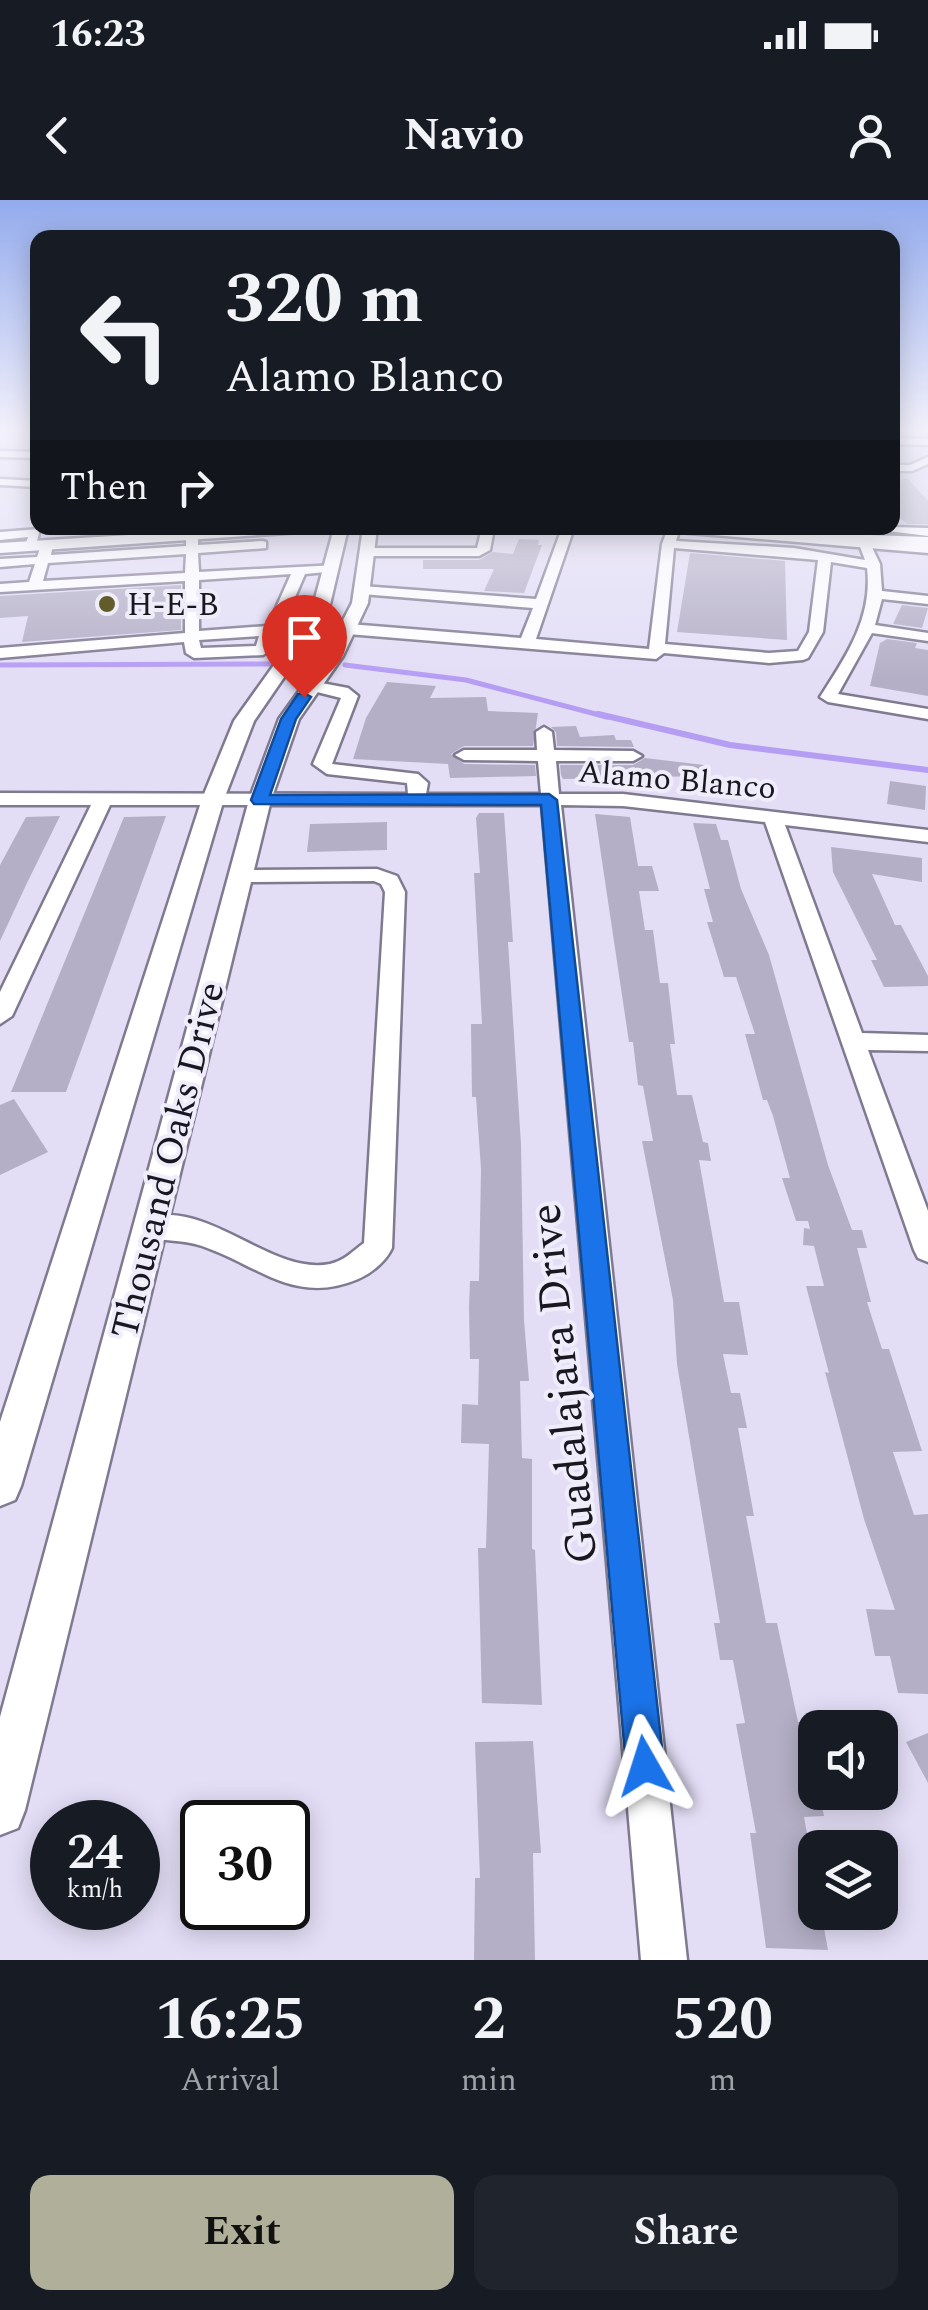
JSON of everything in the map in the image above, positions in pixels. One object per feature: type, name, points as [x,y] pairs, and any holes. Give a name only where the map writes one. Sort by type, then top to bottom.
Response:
[{"type":"main road","points":[[0,548],[40,548],[63,535]]},
{"type":"main road","points":[[201,536],[226,535]]},
{"type":"main road","name":"Thousand Oaks Drive","points":[[0,1486],[214,798],[244,721],[310,627],[339,535]]},
{"type":"main road","name":"Thousand Oaks Drive","points":[[0,1810],[260,800],[289,719],[349,628],[362,590],[369,535]]},
{"type":"main road","points":[[819,535],[928,545]]},
{"type":"street","points":[[900,531],[928,532]]},
{"type":"street","points":[[0,563],[40,548],[226,535]]},
{"type":"street","points":[[252,535],[265,571]]},
{"type":"street","points":[[467,536],[472,535]]},
{"type":"street","points":[[366,552],[479,552],[484,550],[487,535]]},
{"type":"street","points":[[527,644],[566,535]]},
{"type":"street","points":[[270,630],[390,626],[527,644],[656,654],[668,544],[672,535]]},
{"type":"street","points":[[0,536],[40,548]]},
{"type":"street","points":[[201,536],[193,575],[194,653],[263,650],[300,570]]},
{"type":"street","points":[[399,552],[403,544],[425,536]]},
{"type":"street","points":[[856,536],[872,565],[876,594],[867,628],[828,697],[928,714]]},
{"type":"street","points":[[668,544],[794,552],[872,565]]},
{"type":"street","points":[[36,586],[40,548]]},
{"type":"street","points":[[656,648],[769,658],[803,655],[816,632],[824,559]]},
{"type":"street","points":[[0,588],[332,568]]},
{"type":"street","points":[[362,590],[469,604],[541,604]]},
{"type":"street","points":[[876,594],[928,600]]},
{"type":"street","points":[[867,628],[928,637]]},
{"type":"street","points":[[0,653],[195,636]]},
{"type":"street","points":[[311,686],[342,690],[350,696],[322,764],[327,768],[412,778],[419,783],[416,800]]},
{"type":"street","name":"Guadalajara Drive","points":[[544,732],[664,1960]]},
{"type":"street","points":[[464,755],[632,756]]},
{"type":"street","name":"Alamo Blanco","points":[[0,799],[660,802],[928,836]]},
{"type":"street","points":[[0,1016],[102,800]]},
{"type":"street","points":[[773,816],[928,1250]]},
{"type":"street","points":[[150,1227],[202,1233],[288,1274],[332,1278],[361,1266],[378,1248],[396,892],[390,880],[377,874],[240,876]]},
{"type":"street","points":[[854,1042],[928,1043]]},
{"type":"shaded area","points":[[900,514],[928,514],[928,536],[900,534]]},
{"type":"building","points":[[900,514],[928,514],[928,524],[908,524]]},
{"type":"building","points":[[519,539],[539,540],[538,545],[542,545],[524,593],[484,591],[494,569],[423,569],[423,560],[479,560],[493,552],[513,554]]},
{"type":"building","points":[[690,553],[785,561],[787,640],[677,632]]},
{"type":"building","name":"H-E-B","points":[[181,585],[181,630],[22,642],[28,616],[0,618],[0,596]]},
{"type":"building","points":[[902,605],[928,608],[922,628],[893,624]]},
{"type":"building","points":[[887,639],[917,643],[915,648],[928,650],[928,696],[870,686],[880,643]]},
{"type":"building","points":[[387,682],[436,686],[430,698],[486,697],[488,711],[538,713],[533,746],[464,746],[451,754],[464,764],[535,765],[536,776],[450,778],[448,764],[353,759],[366,718]]},
{"type":"building","points":[[576,726],[580,737],[614,735],[616,740],[631,740],[634,747],[557,746],[556,732],[551,727]]},
{"type":"building","points":[[645,758],[704,765],[703,776],[563,779],[561,775],[560,765],[633,765]]},
{"type":"building","points":[[890,781],[926,786],[925,810],[887,804]]},
{"type":"building","points":[[479,813],[504,813],[513,942],[508,942],[521,1144],[529,1381],[520,1381],[522,1458],[532,1459],[532,1549],[542,1705],[482,1703],[478,1548],[486,1548],[489,1444],[461,1443],[462,1404],[478,1405],[479,1359],[470,1359],[469,1308],[470,1281],[479,1281],[481,1169],[476,1097],[472,1097],[471,1024],[482,1024],[474,873],[480,873],[476,818]]},
{"type":"building","points":[[595,814],[630,817],[638,866],[652,866],[659,891],[639,891],[645,930],[653,930],[660,983],[668,983],[677,1095],[692,1095],[703,1142],[708,1143],[711,1161],[699,1160],[724,1302],[739,1302],[748,1355],[723,1354],[731,1393],[740,1393],[747,1428],[738,1428],[754,1516],[746,1516],[766,1623],[777,1623],[798,1722],[798,1810],[823,1810],[824,1816],[804,1817],[806,1830],[798,1830],[798,1930],[824,1930],[828,1950],[766,1948],[750,1833],[756,1833],[736,1724],[745,1723],[733,1660],[720,1660],[714,1623],[720,1623],[677,1364],[673,1300],[642,1141],[653,1141],[643,1086],[638,1085],[633,1042],[629,1042]]},
{"type":"building","points":[[60,816],[0,941],[0,865],[26,817]]},
{"type":"building","points":[[166,816],[66,1092],[11,1092],[124,817]]},
{"type":"building","points":[[387,822],[387,850],[307,852],[310,824]]},
{"type":"building","points":[[693,823],[716,824],[721,840],[728,840],[741,889],[769,955],[828,1165],[852,1230],[862,1230],[867,1248],[857,1248],[871,1302],[867,1302],[882,1349],[889,1349],[922,1451],[893,1452],[914,1515],[928,1514],[928,1694],[898,1693],[890,1656],[875,1656],[866,1609],[895,1610],[864,1519],[825,1372],[829,1373],[806,1286],[824,1286],[814,1246],[803,1245],[804,1228],[810,1229],[808,1221],[796,1221],[782,1178],[790,1178],[745,1034],[755,1034],[736,977],[724,977],[707,922],[713,922],[704,889],[710,889]]},
{"type":"building","points":[[831,847],[922,858],[922,882],[872,874],[895,925],[901,925],[928,976],[928,986],[884,987],[871,960],[877,960],[833,872]]},
{"type":"building","points":[[14,1099],[48,1152],[0,1175],[0,1105]]},
{"type":"building","points":[[928,1733],[928,1783],[906,1742]]},
{"type":"building","points":[[533,1741],[541,1853],[533,1853],[535,1960],[474,1960],[475,1878],[480,1878],[475,1742]]},
{"type":"waterway","points":[[0,665],[273,664]]},
{"type":"waterway","points":[[345,665],[466,680],[607,717]]},
{"type":"waterway","points":[[598,714],[730,745],[928,770]]},
{"type":"place","name":"H-E-B","points":[[107,604]]},
{"type":"route","points":[[304,697],[289,719],[260,800],[549,800],[645,1766]]}]
